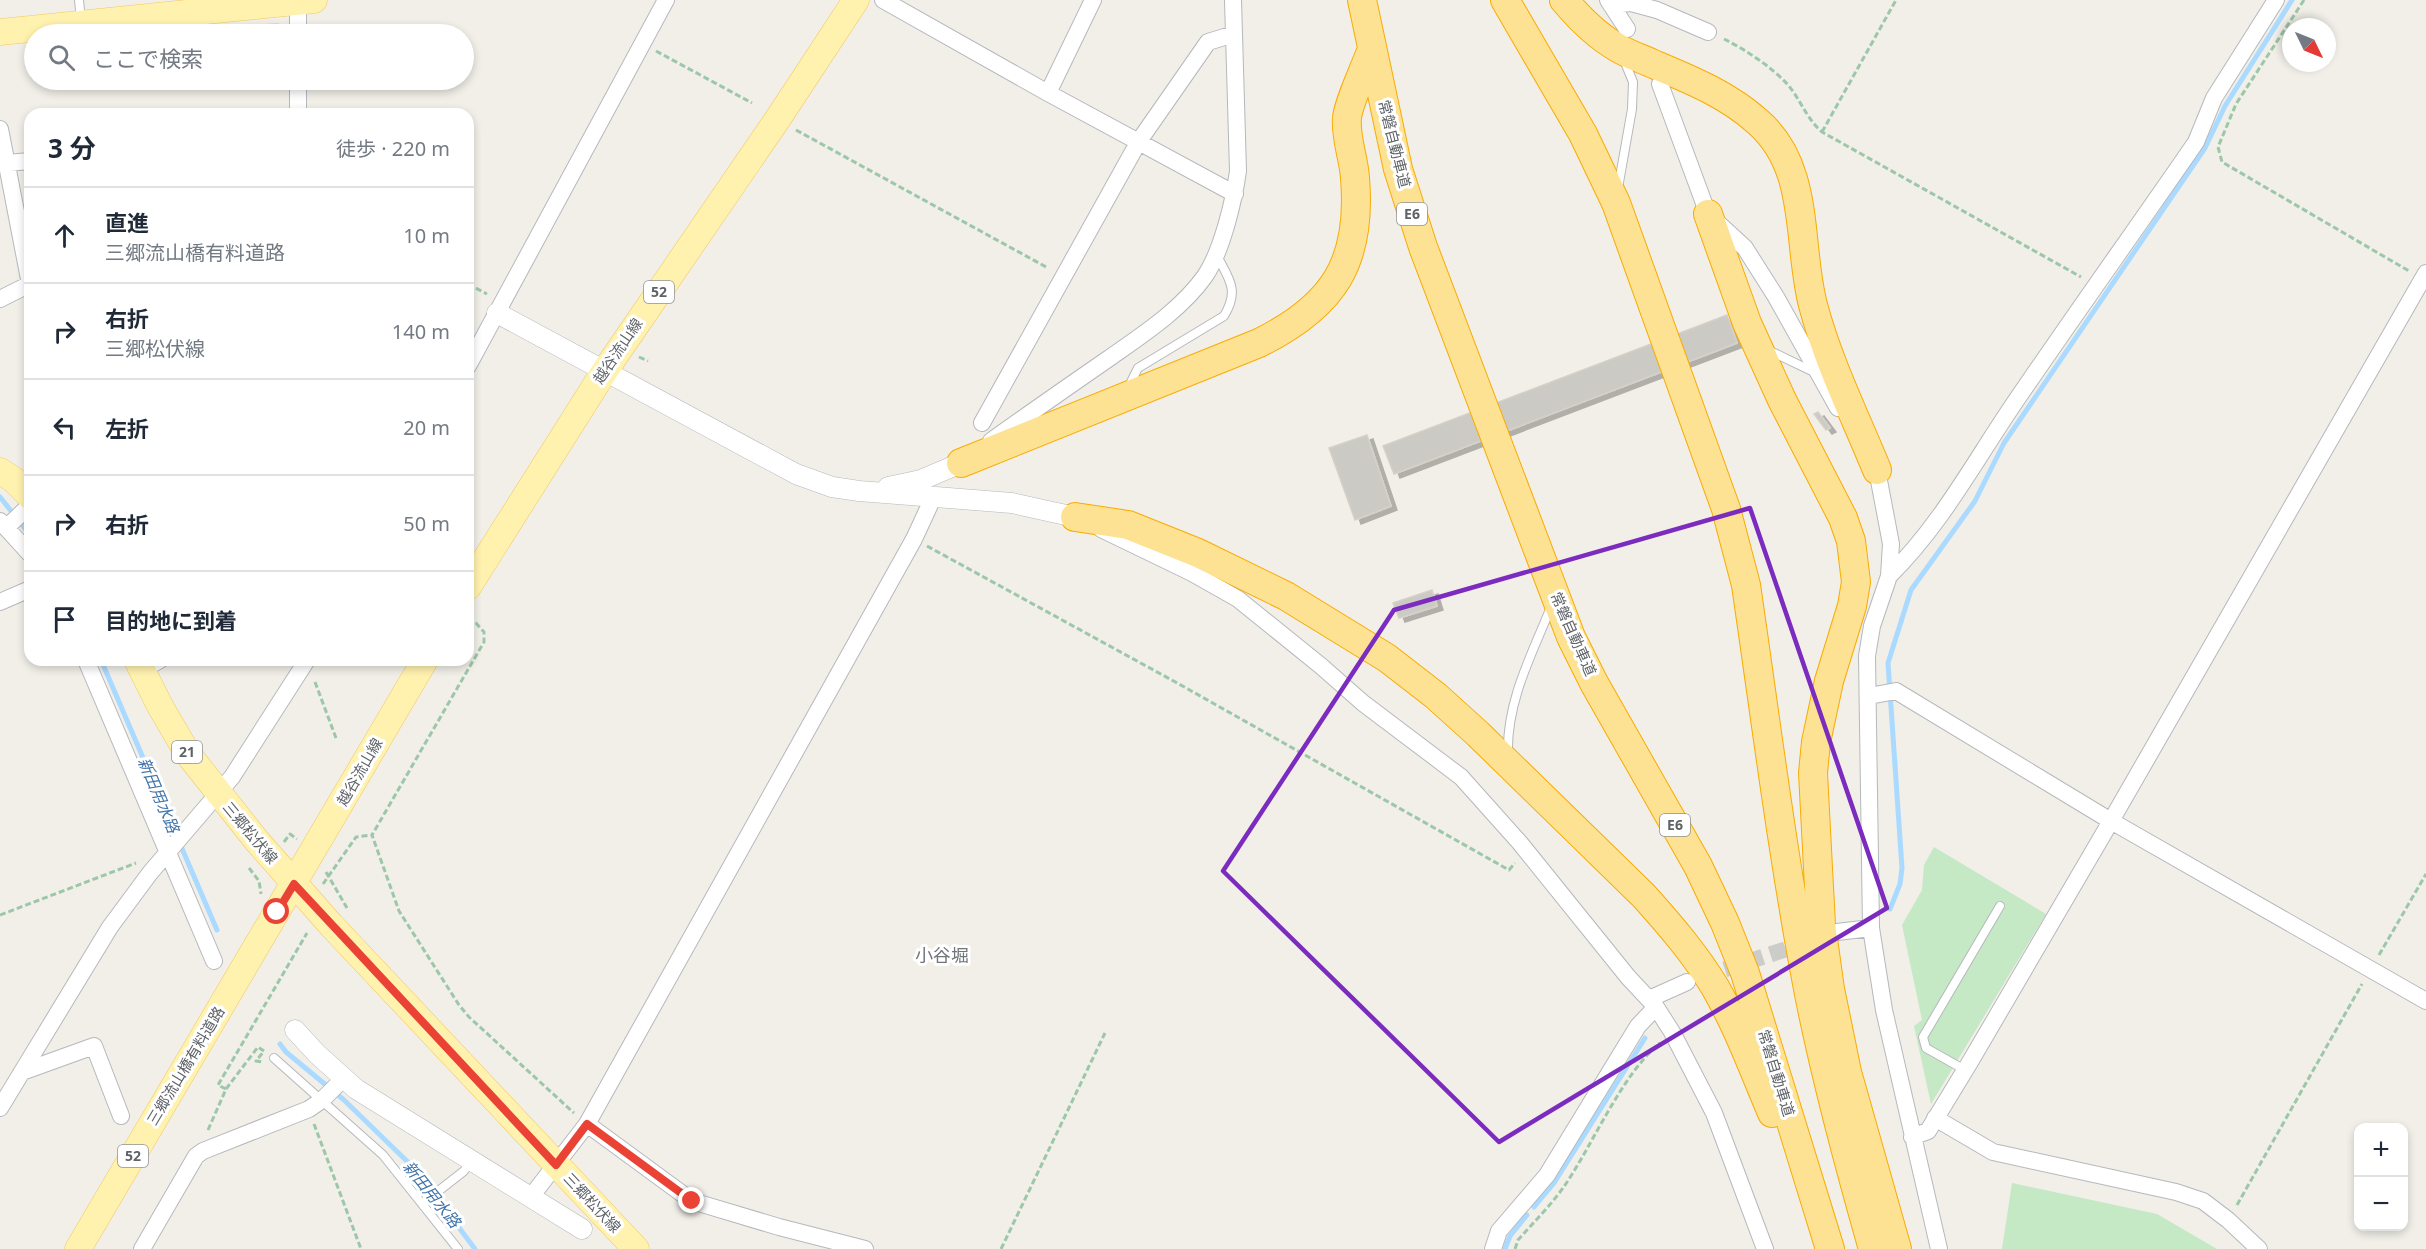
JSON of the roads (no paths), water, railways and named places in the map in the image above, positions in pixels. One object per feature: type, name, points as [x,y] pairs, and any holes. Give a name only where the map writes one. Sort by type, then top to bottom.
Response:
[{"type":"highway","name":"常磐自動車道","points":[[1362,0],[1398,169],[1423,247],[1571,637],[1594,683],[1698,866],[1725,923],[1745,973],[1829,1247]]},
{"type":"highway","points":[[1505,0],[1583,134],[1616,203],[1738,548],[1746,585],[1780,821],[1809,996],[1828,1080],[1873,1249]]},
{"type":"highway","points":[[1564,0],[1594,31],[1623,39],[1737,104],[1760,123],[1775,140],[1786,160],[1798,200],[1815,313],[1824,341],[1877,470]]},
{"type":"highway","points":[[962,463],[1123,399],[1284,331],[1316,306],[1333,285],[1352,245],[1357,218],[1355,177],[1347,118],[1372,49]]},
{"type":"highway","points":[[1708,214],[1755,342],[1843,518],[1851,541],[1856,582],[1852,606],[1829,681],[1816,742],[1813,773],[1820,914],[1830,988],[1847,1072],[1897,1249]]},
{"type":"highway","points":[[1076,517],[1128,525],[1198,553],[1286,596],[1411,675],[1470,727],[1644,896],[1672,927],[1714,986],[1730,1016],[1829,1247]]},
{"type":"main road","name":"越谷流山線","points":[[474,578],[604,372],[777,120],[856,0]]},
{"type":"main road","points":[[32,24],[80,12],[303,1]]},
{"type":"main road","points":[[0,32],[24,26]]},
{"type":"main road","points":[[0,471],[14,480],[24,497]]},
{"type":"main road","name":"三郷松伏線","points":[[147,666],[160,706],[188,754],[218,795],[294,884],[636,1249]]},
{"type":"main road","name":"越谷流山線","points":[[294,884],[421,666]]},
{"type":"main road","name":"三郷流山橋有料道路","points":[[78,1249],[294,884]]},
{"type":"street","points":[[474,355],[666,0]]},
{"type":"street","points":[[883,0],[1048,93],[1235,194]]},
{"type":"street","points":[[859,491],[921,480],[962,463],[1143,333],[1182,302],[1206,275],[1216,254],[1235,194],[1238,171],[1233,0]]},
{"type":"street","points":[[1889,576],[1910,555],[1957,493],[2008,413],[2196,142],[2214,98],[2276,0]]},
{"type":"street","points":[[300,24],[303,1]]},
{"type":"street","points":[[1048,93],[1092,1]]},
{"type":"street","points":[[1623,39],[1610,2],[1631,3],[1657,10],[1708,32]]},
{"type":"street","points":[[982,423],[1139,141],[1208,42],[1234,34]]},
{"type":"street","points":[[1660,84],[1708,214],[1745,249],[1776,297],[1817,373],[1877,470],[1891,544],[1889,576],[1872,626],[1867,656],[1871,928],[1884,1010],[1939,1249]]},
{"type":"street","points":[[298,90],[298,108]]},
{"type":"street","points":[[0,129],[24,252]]},
{"type":"street","points":[[7,163],[24,161]]},
{"type":"street","points":[[1912,1137],[1928,1131],[1965,1070],[2424,276]]},
{"type":"street","points":[[0,299],[24,287]]},
{"type":"street","points":[[500,308],[604,372],[796,474],[832,487],[933,498],[1012,503],[1076,517],[1192,573],[1238,599],[1364,703],[1461,777],[1527,851],[1628,976],[1653,1003],[1672,1032],[1714,1113],[1765,1249]]},
{"type":"street","points":[[530,1197],[587,1124],[914,539],[933,498]]},
{"type":"street","points":[[24,508],[6,524],[24,546]]},
{"type":"street","points":[[0,602],[24,592]]},
{"type":"street","points":[[89,666],[214,961]]},
{"type":"street","points":[[0,1108],[111,927],[156,867],[218,795],[242,762],[303,666]]},
{"type":"street","points":[[1869,696],[1896,691],[2111,821],[2426,1001]]},
{"type":"street","points":[[1837,932],[1871,928]]},
{"type":"street","points":[[1493,1249],[1499,1231],[1547,1175],[1653,1003],[1687,982]]},
{"type":"street","points":[[295,1030],[344,1078],[390,1112],[582,1229]]},
{"type":"street","points":[[22,1072],[94,1046],[121,1116]]},
{"type":"street","points":[[142,1249],[196,1156],[202,1151],[315,1105],[344,1078]]},
{"type":"street","points":[[1935,1118],[1993,1152],[2176,1192],[2203,1201],[2228,1220],[2259,1249]]},
{"type":"street","points":[[587,1124],[692,1201],[778,1227],[865,1249]]},
{"type":"lane","points":[[1616,203],[1632,110],[1633,82],[1623,39]]},
{"type":"lane","points":[[1123,399],[1138,368],[1224,316],[1233,302],[1233,287],[1216,254]]},
{"type":"lane","points":[[1755,342],[1778,356],[1791,359],[1817,373]]},
{"type":"lane","points":[[1513,769],[1508,753],[1509,727],[1516,694],[1555,596]]},
{"type":"lane","points":[[1965,1070],[1926,1048],[1923,1037],[2000,906]]},
{"type":"lane","points":[[274,1058],[315,1105],[383,1155],[458,1249]]},
{"type":"lane","points":[[423,1203],[464,1171],[471,1161]]},
{"type":"waterway","points":[[1890,909],[1900,884],[1902,868],[1888,663],[1911,590],[1975,501],[2004,443],[2205,148],[2225,106],[2292,0]]},
{"type":"waterway","name":"新田用水路","points":[[0,497],[24,527]]},
{"type":"waterway","name":"新田用水路","points":[[104,666],[217,930]]},
{"type":"waterway","points":[[1534,1207],[1554,1183],[1645,1038]]},
{"type":"waterway","name":"新田用水路","points":[[280,1044],[286,1052],[344,1100],[415,1169],[475,1249]]},
{"type":"waterway","points":[[1505,1249],[1510,1236],[1527,1215]]},
{"type":"tunnel","points":[[1702,977],[1805,943]]},
{"type":"district","name":"小谷堀","points":[[942,956]]}]
